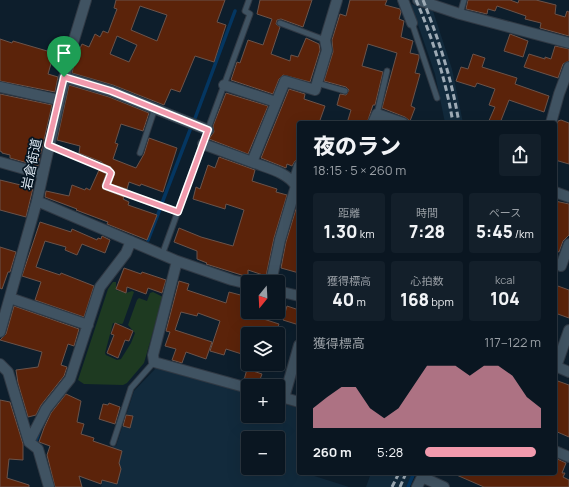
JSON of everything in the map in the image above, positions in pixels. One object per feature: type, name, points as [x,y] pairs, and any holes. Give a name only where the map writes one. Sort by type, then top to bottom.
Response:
[{"type":"street","name":"岩倉街道","points":[[0,332],[6,302],[37,201],[64,77],[86,0]]},
{"type":"street","points":[[252,162],[285,81],[315,90],[327,50],[325,40],[337,0]]},
{"type":"street","points":[[403,0],[412,23]]},
{"type":"street","points":[[418,0],[460,14],[569,43]]},
{"type":"street","points":[[552,121],[559,94],[569,67]]},
{"type":"street","points":[[64,77],[111,91],[208,130]]},
{"type":"street","points":[[224,85],[276,102]]},
{"type":"street","points":[[0,87],[59,100]]},
{"type":"street","points":[[375,119],[389,121]]},
{"type":"street","points":[[203,144],[278,172],[294,182]]},
{"type":"street","points":[[0,162],[42,174]]},
{"type":"street","points":[[272,275],[280,240],[296,186],[294,182],[297,172]]},
{"type":"street","points":[[557,193],[569,197]]},
{"type":"street","points":[[37,201],[177,261],[241,282]]},
{"type":"street","points":[[29,442],[46,409],[70,379],[100,287],[126,253],[131,241]]},
{"type":"street","points":[[562,266],[569,244]]},
{"type":"street","points":[[177,261],[153,355],[154,362],[241,386]]},
{"type":"street","points":[[285,293],[297,296]]},
{"type":"street","points":[[6,302],[88,325]]},
{"type":"street","points":[[557,362],[569,330]]},
{"type":"street","points":[[285,386],[297,352]]},
{"type":"street","points":[[0,364],[8,372],[29,442],[38,449],[48,487]]},
{"type":"street","points":[[557,368],[569,372]]},
{"type":"street","points":[[285,398],[297,401]]},
{"type":"street","points":[[557,452],[569,457]]},
{"type":"street","points":[[417,487],[423,475],[444,487]]},
{"type":"lane","points":[[162,255],[250,14],[245,11],[249,0]]},
{"type":"lane","points":[[460,14],[464,0]]},
{"type":"lane","points":[[280,23],[325,40]]},
{"type":"lane","points":[[412,23],[437,98]]},
{"type":"lane","points":[[375,119],[387,71]]},
{"type":"lane","points":[[317,83],[345,91]]},
{"type":"lane","points":[[140,153],[155,108]]},
{"type":"lane","points":[[48,145],[108,170],[111,173],[106,186],[178,212]]},
{"type":"lane","points":[[113,444],[131,388],[154,362]]},
{"type":"shaded area","points":[[411,4],[433,11],[452,69],[463,121],[445,121],[435,74]]},
{"type":"shaded area","points":[[157,367],[241,391],[241,423],[285,423],[285,404],[297,407],[297,475],[311,475],[349,487],[101,487],[113,446],[116,446],[134,391]]},
{"type":"shaded area","points":[[370,475],[412,475],[406,487],[366,487]]},
{"type":"green space","points":[[113,282],[116,282],[116,290],[126,293],[132,291],[134,292],[123,323],[113,323],[105,353],[106,355],[117,360],[121,359],[131,343],[135,333],[128,325],[137,300],[139,298],[147,301],[150,293],[153,292],[163,297],[144,363],[127,383],[123,385],[84,384],[78,380],[108,289]]},
{"type":"building","points":[[116,0],[225,0],[217,22],[226,25],[214,62],[195,56],[180,92],[171,89],[164,105],[113,85],[72,73],[75,59],[82,44],[89,47],[95,34],[100,37],[103,31],[108,33],[117,9],[114,8]],"holes":[[[140,6],[167,15],[157,41],[131,30]],[[117,36],[137,45],[129,62],[110,54]]]},
{"type":"building","points":[[260,0],[312,0],[303,27],[281,19],[277,20],[276,24],[280,27],[271,54],[290,61],[291,55],[298,57],[306,38],[319,44],[320,50],[310,82],[283,75],[279,79],[273,94],[231,80],[237,62],[240,63],[248,40],[263,45],[272,19],[257,14]]},
{"type":"building","points":[[350,0],[387,0],[385,5],[400,9],[401,12],[399,19],[404,21],[401,37],[413,41],[410,53],[419,55],[415,73],[420,74],[411,106],[415,108],[410,121],[405,117],[382,108],[397,53],[368,44],[362,66],[383,72],[375,105],[373,105],[368,121],[348,121],[351,110],[337,105],[340,94],[346,95],[349,90],[346,87],[324,81],[333,52],[332,40],[340,14],[346,16]]},
{"type":"building","points":[[468,0],[510,0],[518,3],[519,0],[536,0],[556,5],[555,14],[565,17],[567,11],[569,12],[569,36],[540,28],[541,23],[525,19],[526,16],[497,6],[495,11],[488,9],[487,14],[466,9]]},
{"type":"building","points":[[510,34],[528,41],[523,57],[504,51]]},
{"type":"building","points":[[0,39],[12,43],[13,41],[54,53],[48,74],[58,77],[55,92],[0,81]]},
{"type":"building","points":[[555,46],[569,49],[569,61],[563,64],[558,78],[524,67],[529,54],[545,59],[545,57],[551,59]]},
{"type":"building","points":[[473,54],[485,58],[482,67],[517,78],[515,84],[549,96],[544,112],[509,100],[501,121],[489,121],[495,107],[489,105],[495,89],[477,83],[475,87],[456,81],[461,67],[468,69]]},
{"type":"building","points":[[69,85],[109,97],[149,113],[143,131],[121,124],[115,143],[118,144],[113,159],[136,168],[144,154],[149,138],[177,148],[163,192],[141,184],[140,186],[129,182],[127,189],[111,184],[115,173],[111,167],[79,153],[80,146],[57,140]]},
{"type":"building","points":[[289,89],[305,94],[304,99],[325,106],[320,121],[297,121],[297,160],[292,166],[287,164],[286,168],[261,158]]},
{"type":"building","points":[[226,93],[268,106],[248,154],[209,139],[214,132],[213,126]]},
{"type":"building","points":[[0,94],[52,105],[38,166],[10,158],[10,155],[0,151]]},
{"type":"building","points":[[561,120],[569,123],[569,164],[557,161],[558,121]]},
{"type":"building","points":[[219,157],[255,170],[252,181],[277,189],[276,192],[287,195],[274,238],[266,275],[248,270],[248,275],[242,275],[206,264],[207,263],[197,259],[197,251],[174,242],[179,228],[201,237],[233,246],[244,210],[226,204],[225,209],[193,199],[196,187],[200,189],[208,165],[215,168]]},
{"type":"building","points":[[99,170],[106,174],[102,185],[103,189],[124,197],[123,199],[129,202],[128,205],[157,215],[147,240],[107,224],[108,222],[45,197],[46,191],[69,196],[72,185],[85,190],[86,188],[90,190]]},
{"type":"building","points":[[0,180],[33,188],[26,217],[0,210]]},
{"type":"building","points":[[557,201],[569,204],[569,235],[563,241],[559,252],[557,252]]},
{"type":"building","points":[[297,206],[297,272],[281,268],[286,242]]},
{"type":"building","points":[[40,222],[71,232],[72,229],[97,240],[98,238],[101,239],[102,236],[110,240],[105,253],[82,244],[77,255],[65,250],[66,247],[45,241],[36,267],[60,275],[61,273],[94,286],[84,317],[35,300],[41,282],[22,276]]},
{"type":"building","points":[[0,247],[16,252],[10,272],[8,272],[2,289],[0,288]]},
{"type":"building","points":[[124,268],[166,280],[162,293],[148,288],[146,294],[127,287],[126,293],[116,289]]},
{"type":"building","points":[[179,281],[189,284],[187,290],[226,303],[229,292],[241,295],[241,319],[264,319],[279,324],[278,327],[241,327],[241,354],[226,349],[224,355],[210,351],[220,321],[198,313],[197,316],[181,312],[175,330],[212,342],[206,359],[186,352],[182,363],[172,360],[176,349],[165,346],[170,332],[166,331]]},
{"type":"building","points":[[557,286],[569,290],[569,318],[557,314]]},
{"type":"building","points":[[14,306],[79,329],[74,346],[68,344],[61,365],[67,367],[64,376],[41,405],[36,415],[28,417],[18,383],[16,370],[38,367],[42,352],[0,340],[6,334]]},
{"type":"building","points":[[287,306],[297,309],[297,324],[283,320],[285,319]]},
{"type":"building","points":[[115,323],[133,331],[129,341],[125,340],[118,358],[107,353],[114,335],[111,334]]},
{"type":"building","points":[[246,371],[253,371],[262,374],[260,379],[244,379]]},
{"type":"building","points":[[557,381],[569,385],[569,437],[557,432]]},
{"type":"building","points":[[66,394],[81,401],[77,422],[84,424],[81,434],[94,438],[93,441],[122,451],[119,463],[121,469],[117,484],[102,480],[101,484],[79,476],[82,487],[55,487],[47,455],[50,446],[39,442],[51,413]]},
{"type":"building","points":[[0,400],[10,402],[23,444],[23,460],[9,459],[7,478],[29,485],[29,487],[0,487]]},
{"type":"building","points":[[109,403],[120,407],[115,424],[99,419],[103,404],[108,405]]},
{"type":"building","points":[[126,415],[133,416],[130,428],[123,426]]},
{"type":"building","points":[[557,459],[566,463],[562,473],[565,473],[563,477],[569,480],[569,487],[484,487],[457,475],[557,475]]},
{"type":"waterway","points":[[194,121],[235,11]]},
{"type":"waterway","points":[[162,203],[190,130]]},
{"type":"waterway","points":[[148,240],[160,209]]},
{"type":"waterway","points":[[36,441],[39,432]]},
{"type":"waterway","points":[[408,487],[413,475]]},
{"type":"railway","points":[[416,0],[438,60],[447,92],[453,121]]},
{"type":"railway","points":[[423,0],[444,60],[453,91],[459,121]]},
{"type":"railway","points":[[392,487],[398,475]]},
{"type":"railway","points":[[400,487],[405,475]]},
{"type":"route","points":[[64,77],[111,91],[208,130],[178,212],[106,186],[111,173],[108,170],[48,145],[64,77]]}]
